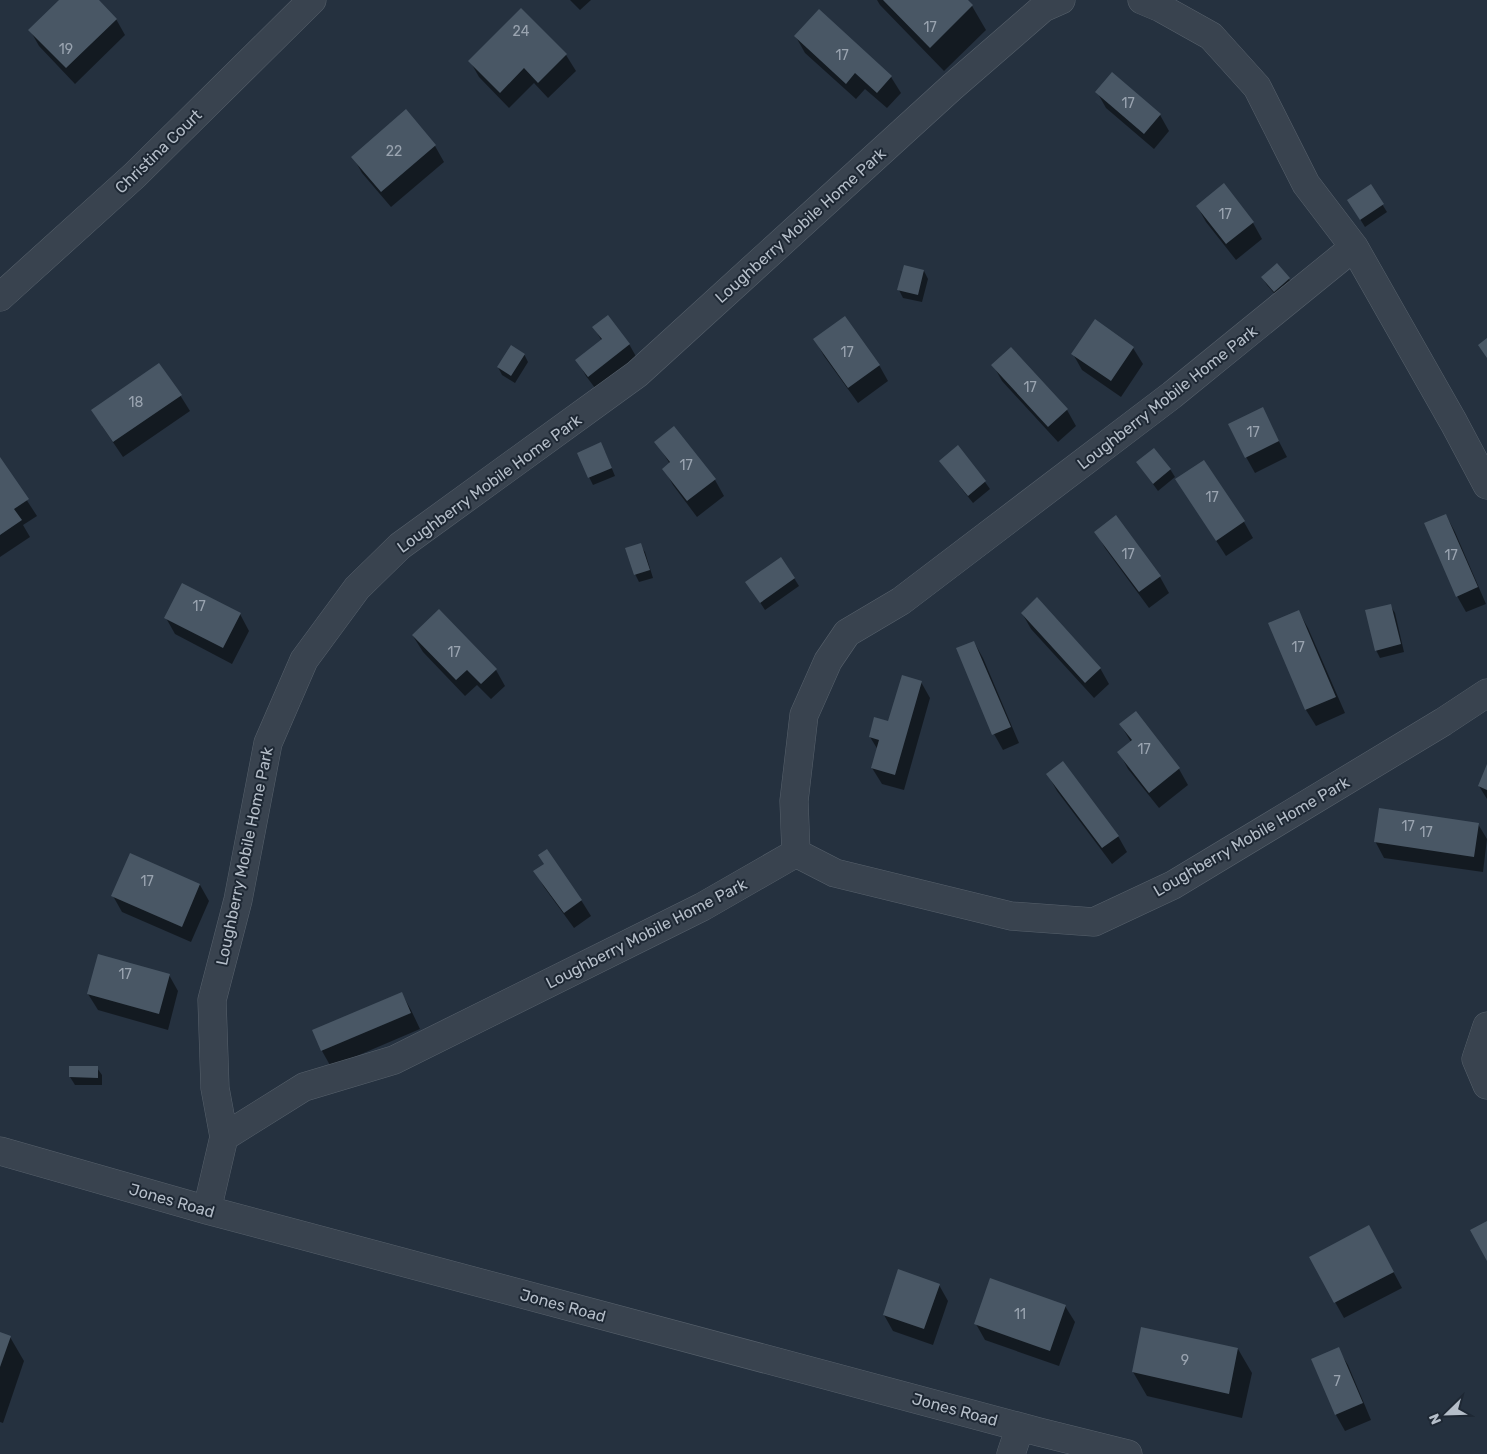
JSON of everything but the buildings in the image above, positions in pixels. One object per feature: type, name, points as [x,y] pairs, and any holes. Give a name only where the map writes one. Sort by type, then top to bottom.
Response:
[{"type":"street","name":"Christina Court","points":[[0,297],[135,175],[312,0]]},
{"type":"street","name":"Loughberry Mobile Home Park","points":[[207,1210],[224,1137],[214,1088],[212,1000],[238,900],[268,743],[304,660],[357,588],[400,546],[637,374],[952,87],[1043,8],[1061,0]]},
{"type":"street","points":[[1142,0],[1161,8],[1211,36],[1257,87],[1306,184],[1354,247],[1487,485]]},
{"type":"street","name":"Loughberry Mobile Home Park","points":[[796,853],[794,801],[804,716],[828,660],[847,633],[901,601],[1172,395],[1354,247]]},
{"type":"street","name":"Loughberry Mobile Home Park","points":[[796,853],[835,873],[1011,916],[1094,922],[1173,885],[1443,722],[1487,693]]},
{"type":"street","name":"Loughberry Mobile Home Park","points":[[224,1137],[304,1087],[394,1060],[702,907],[796,853]]},
{"type":"street","points":[[1487,1026],[1476,1059],[1487,1085]]},
{"type":"street","name":"Jones Road","points":[[0,1151],[207,1210],[1020,1427],[1128,1454]]},
{"type":"street","points":[[1011,1454],[1020,1427]]}]
